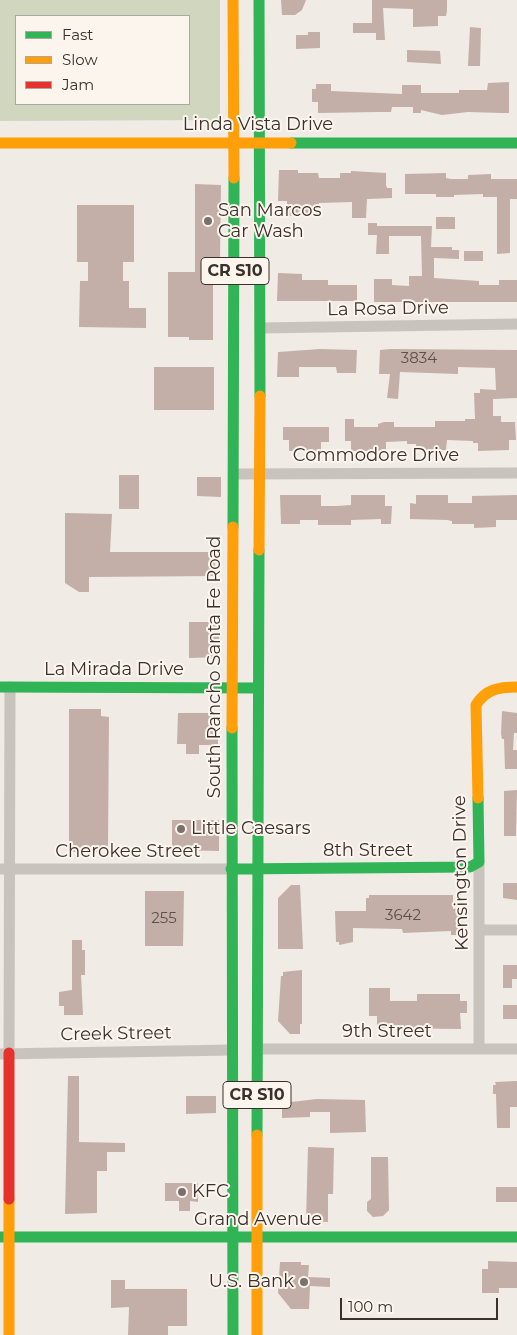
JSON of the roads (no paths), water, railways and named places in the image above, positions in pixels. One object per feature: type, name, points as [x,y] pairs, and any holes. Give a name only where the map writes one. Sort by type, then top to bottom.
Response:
[{"type":"main road","name":"South Rancho Santa Fe Road","points":[[233,0],[235,237],[231,869],[233,1335]]},
{"type":"main road","name":"CR S10","points":[[257,1335],[258,1049],[256,869],[260,474],[258,0]]},
{"type":"main road","name":"Linda Vista Drive","points":[[0,143],[517,143]]},
{"type":"main road","name":"Kensington Drive","points":[[479,862],[476,705],[480,698],[489,690],[498,687],[517,687]]},
{"type":"main road","name":"La Mirada Drive","points":[[5,688],[258,688]]},
{"type":"main road","name":"8th Street","points":[[256,869],[470,868],[479,862]]},
{"type":"main road","name":"Cherokee Street","points":[[231,869],[256,869]]},
{"type":"main road","points":[[4,1053],[4,1237],[9,1335]]},
{"type":"main road","name":"Grand Avenue","points":[[4,1237],[517,1237]]},
{"type":"street","name":"La Rosa Drive","points":[[260,328],[517,324]]},
{"type":"street","name":"Commodore Drive","points":[[235,474],[517,473]]},
{"type":"street","points":[[4,1053],[5,688]]},
{"type":"street","name":"Kensington Drive","points":[[479,862],[479,1049]]},
{"type":"street","name":"Cherokee Street","points":[[4,869],[231,869]]},
{"type":"street","points":[[480,930],[517,930]]},
{"type":"street","name":"9th Street","points":[[258,1049],[517,1049]]},
{"type":"street","name":"Creek Street","points":[[4,1053],[232,1050]]},
{"type":"place","name":"San Marcos Car Wash","points":[[208,221]]},
{"type":"place","name":"Little Caesars","points":[[181,829]]},
{"type":"place","name":"KFC","points":[[182,1192]]},
{"type":"place","name":"U.S. Bank","points":[[304,1282]]}]
